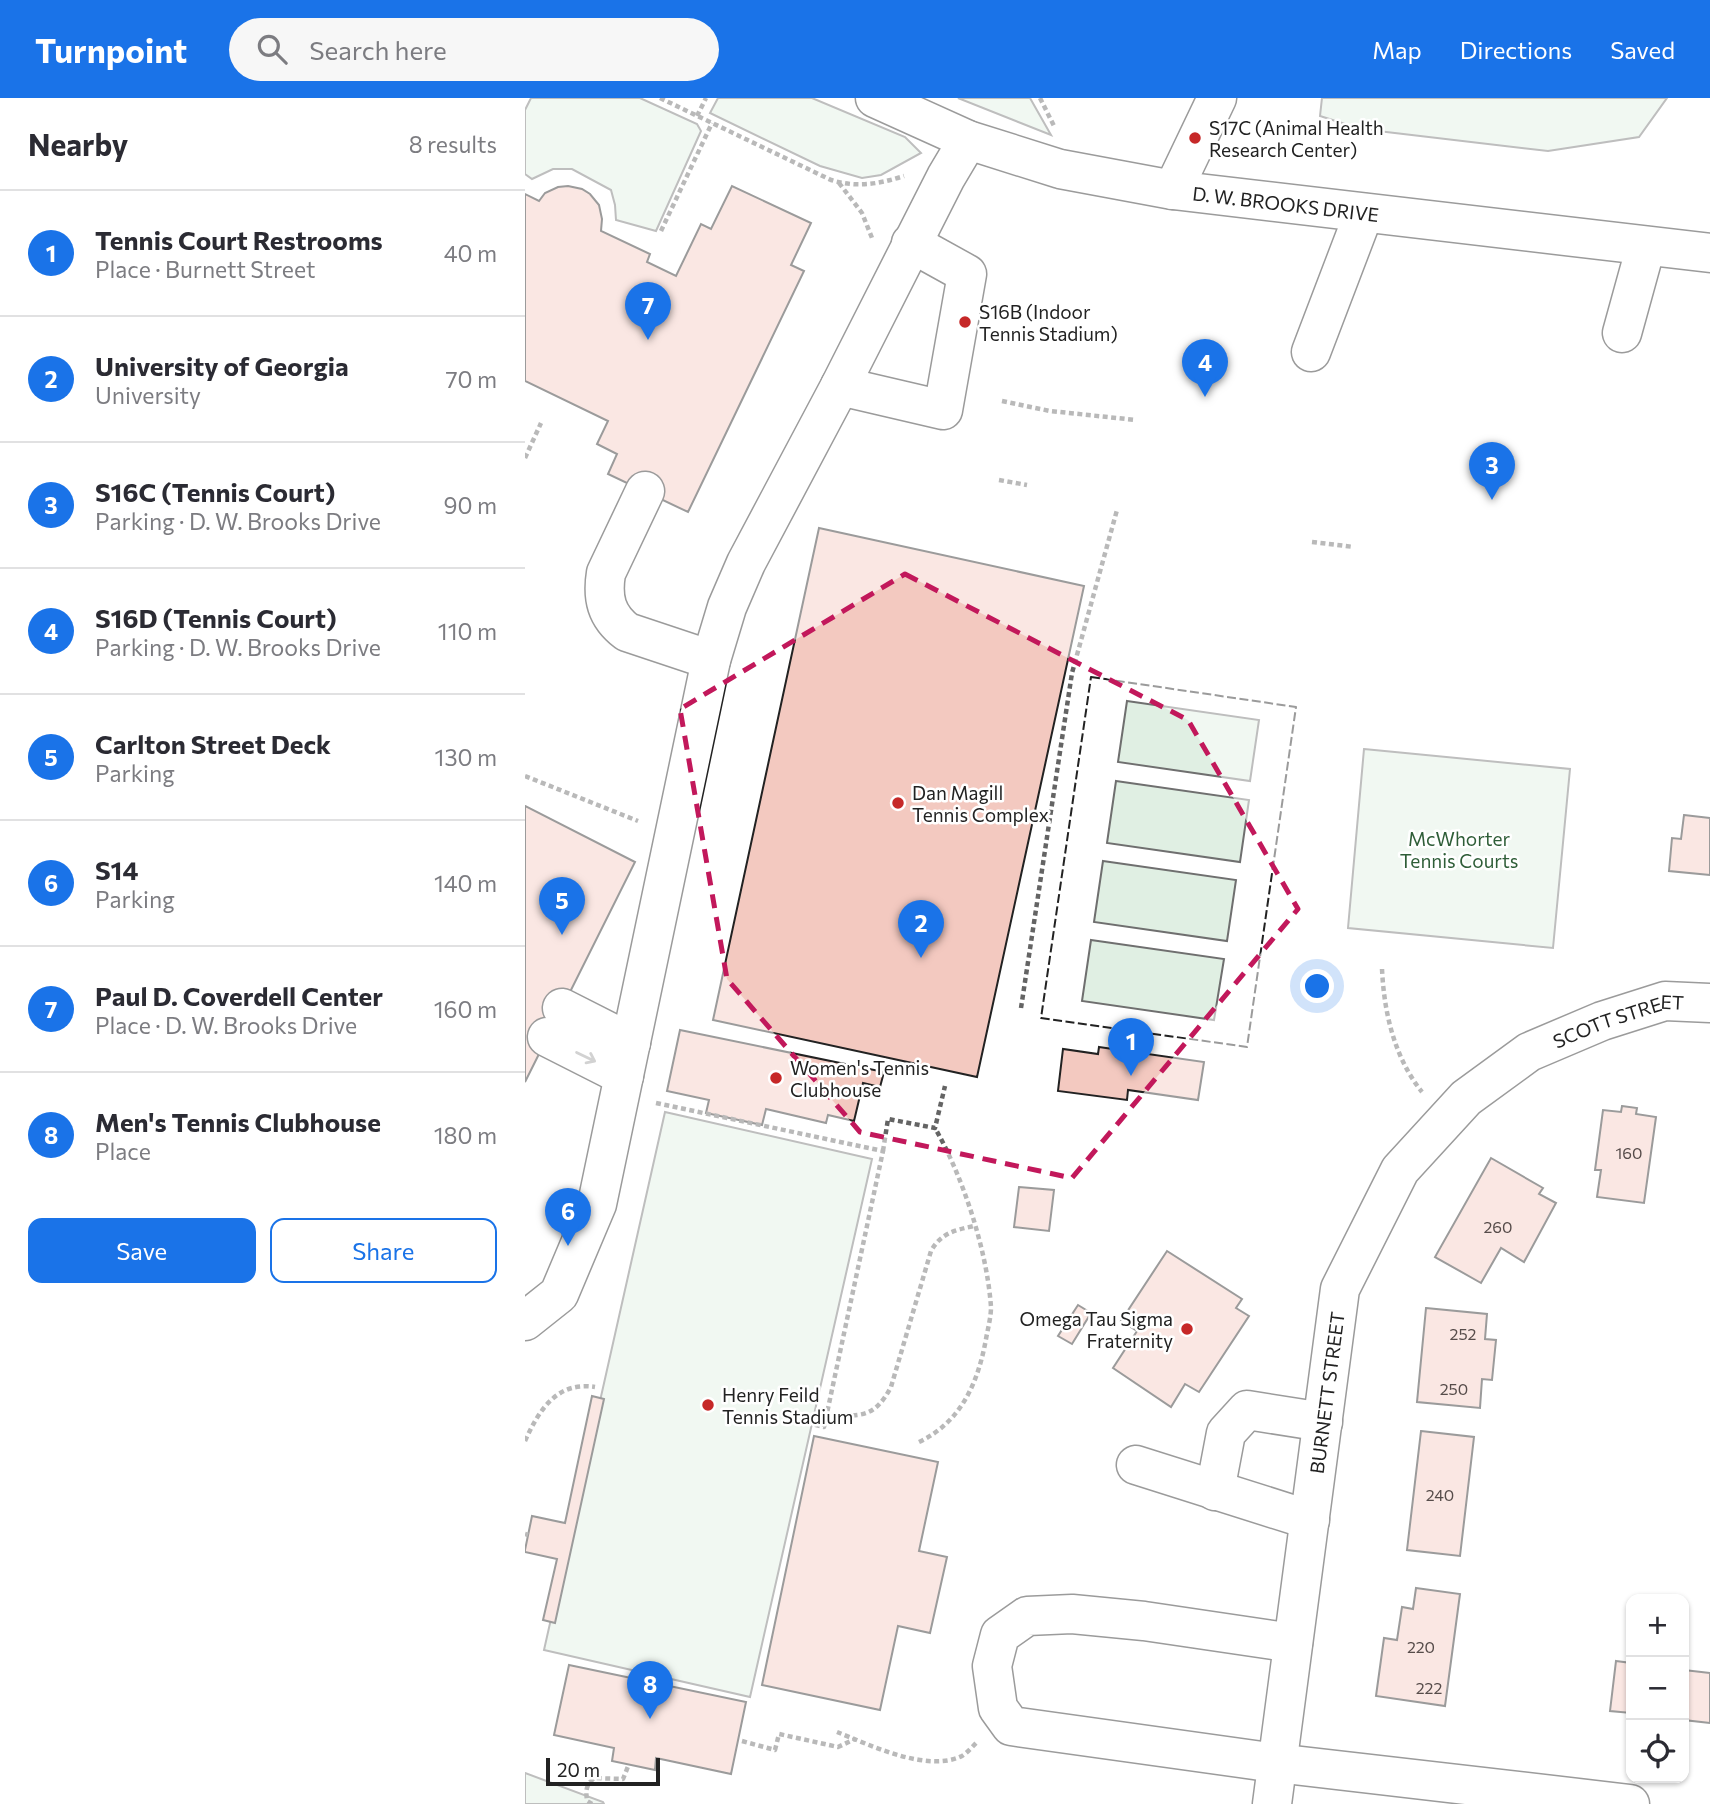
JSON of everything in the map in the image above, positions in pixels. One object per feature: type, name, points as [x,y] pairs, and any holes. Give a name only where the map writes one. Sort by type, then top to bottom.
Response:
[{"type":"street","name":"D. W. BROOKS DRIVE","points":[[875,98],[968,140],[1059,170],[1174,190],[1710,253]]},
{"type":"street","points":[[1174,190],[1217,98]]},
{"type":"street","points":[[525,1321],[559,1294],[597,1204],[634,1074],[711,660],[727,607],[746,562],[840,386],[893,246],[968,140]]},
{"type":"street","points":[[1311,352],[1364,213]]},
{"type":"street","points":[[840,386],[943,410],[967,274],[893,246]]},
{"type":"street","points":[[1622,333],[1646,246]]},
{"type":"street","points":[[645,491],[606,573],[604,587],[607,609],[617,624],[627,632],[711,660]]},
{"type":"street","name":"SCOTT STREET","points":[[1529,1052],[1602,1021],[1665,1001],[1710,1003]]},
{"type":"street","points":[[554,1023],[634,1074]]},
{"type":"street","name":"BURNETT STREET","points":[[1272,1804],[1341,1289],[1400,1170],[1466,1098],[1529,1052]]},
{"type":"street","points":[[1215,1491],[1226,1433],[1247,1410],[1323,1422]]},
{"type":"street","points":[[1136,1465],[1310,1520]]},
{"type":"street","points":[[1293,1643],[1072,1614],[1027,1616],[1000,1635],[992,1665],[998,1708],[1011,1726],[1276,1763],[1630,1804]]},
{"type":"path","points":[[660,98],[839,183],[860,186],[911,173]]},
{"type":"path","points":[[697,116],[706,98]]},
{"type":"path","points":[[1040,98],[1058,133]]},
{"type":"path","points":[[661,231],[712,123]]},
{"type":"path","points":[[839,183],[893,246]]},
{"type":"path","points":[[1002,401],[1050,411],[1136,420]]},
{"type":"path","points":[[525,458],[541,423]]},
{"type":"path","points":[[999,480],[1027,485]]},
{"type":"path","points":[[1021,1008],[1072,673],[1117,510]]},
{"type":"path","points":[[1312,542],[1354,547]]},
{"type":"path","points":[[525,776],[649,825]]},
{"type":"path","points":[[1382,969],[1384,1001],[1396,1045],[1411,1078]]},
{"type":"path","points":[[634,1074],[883,1151]]},
{"type":"path","points":[[919,1442],[938,1433],[968,1398],[984,1352],[991,1310],[986,1269],[974,1226],[953,1159],[935,1128],[945,1086]]},
{"type":"path","points":[[800,1421],[824,1427],[888,1119],[935,1128]]},
{"type":"path","points":[[827,1415],[855,1416],[870,1413],[883,1403],[891,1387],[931,1251],[938,1239],[959,1229],[974,1226]]},
{"type":"path","points":[[525,1441],[535,1420],[554,1394],[584,1385],[595,1387]]},
{"type":"path","points":[[837,1732],[898,1755],[931,1762],[962,1756],[1005,1718]]},
{"type":"path","points":[[742,1741],[775,1750],[779,1734],[838,1747],[856,1739]]},
{"type":"path","points":[[592,1804],[587,1801],[585,1790],[588,1783],[594,1778],[623,1779],[629,1764]]},
{"type":"highlighted area","points":[[905,574],[1188,720],[1298,909],[1072,1178],[860,1132],[727,979],[680,709]]},
{"type":"green space","points":[[531,98],[640,98],[697,124],[701,131],[656,231],[616,220],[611,190],[572,169],[553,169],[532,179],[525,174],[525,110]]},
{"type":"green space","points":[[718,98],[812,98],[905,137],[921,153],[881,175],[862,178],[820,166],[710,113]]},
{"type":"green space","points":[[958,98],[1030,98],[1051,135]]},
{"type":"green space","points":[[1322,98],[1667,98],[1639,137],[1548,151],[1361,129],[1320,116]]},
{"type":"green space","points":[[1127,701],[1259,720],[1250,781],[1118,762]]},
{"type":"green space","name":"McWhorter Tennis Courts","points":[[1364,749],[1570,769],[1553,948],[1348,928]]},
{"type":"green space","points":[[1116,781],[1249,800],[1240,862],[1107,843]]},
{"type":"green space","points":[[1103,861],[1236,880],[1227,941],[1094,922]]},
{"type":"green space","points":[[1091,940],[1224,959],[1214,1020],[1082,1001]]},
{"type":"green space","name":"Henry Feild Tennis Stadium","points":[[665,1112],[872,1159],[750,1697],[544,1650]]},
{"type":"green space","points":[[525,1773],[603,1802],[604,1804],[525,1804]]},
{"type":"building","points":[[568,186],[582,189],[599,205],[601,231],[650,254],[647,262],[676,276],[701,224],[711,229],[732,186],[811,223],[791,265],[804,271],[688,512],[608,474],[617,454],[597,444],[608,421],[525,381],[525,194],[539,201],[545,193]]},
{"type":"building","name":"Dan Magill Tennis Complex","points":[[819,528],[1084,586],[977,1077],[713,1020]]},
{"type":"building","points":[[525,806],[635,862],[525,1082]]},
{"type":"building","points":[[1684,815],[1710,818],[1710,875],[1669,871],[1672,838],[1681,839]]},
{"type":"building","name":"Women's Tennis Clubhouse","points":[[680,1030],[884,1072],[880,1087],[863,1083],[854,1121],[828,1115],[826,1123],[766,1109],[762,1125],[706,1113],[709,1100],[667,1091]]},
{"type":"building","points":[[1099,1047],[1204,1062],[1198,1100],[1128,1090],[1127,1100],[1058,1091],[1063,1049],[1098,1054]]},
{"type":"building","points":[[1622,1106],[1637,1108],[1636,1114],[1656,1117],[1644,1203],[1597,1197],[1601,1170],[1595,1170],[1603,1110],[1621,1112]]},
{"type":"building","points":[[1491,1158],[1543,1188],[1539,1194],[1556,1203],[1524,1262],[1501,1248],[1481,1283],[1435,1257]]},
{"type":"building","points":[[1019,1187],[1054,1190],[1049,1231],[1014,1227]]},
{"type":"building","name":"Omega Tau Sigma Fraternity","points":[[1167,1251],[1242,1299],[1236,1308],[1249,1316],[1199,1392],[1185,1384],[1171,1407],[1113,1368],[1137,1331],[1121,1321]]},
{"type":"building","points":[[1078,1305],[1091,1313],[1072,1344],[1058,1336]]},
{"type":"building","points":[[1426,1308],[1487,1314],[1485,1339],[1496,1340],[1492,1380],[1482,1379],[1480,1408],[1417,1402]]},
{"type":"building","points":[[592,1396],[604,1399],[555,1623],[543,1620],[557,1559],[525,1550],[532,1516],[565,1523]]},
{"type":"building","points":[[1421,1431],[1474,1437],[1460,1556],[1407,1550]]},
{"type":"building","points":[[814,1436],[938,1462],[919,1551],[947,1557],[930,1633],[898,1626],[880,1710],[762,1685]]},
{"type":"building","points":[[1416,1588],[1460,1594],[1445,1706],[1376,1696],[1384,1638],[1397,1640],[1402,1607],[1413,1609]]},
{"type":"building","points":[[1616,1661],[1626,1662],[1626,1713],[1610,1711]]},
{"type":"building","points":[[569,1665],[746,1702],[731,1774],[656,1758],[655,1770],[612,1761],[614,1748],[554,1735]]},
{"type":"building","points":[[1689,1671],[1710,1673],[1710,1723],[1689,1721]]},
{"type":"fence","points":[[1091,677],[1296,707],[1247,1047],[1041,1018],[1091,677]]},
{"type":"place","name":"S17C (Animal Health Research Center)","points":[[1195,138]]},
{"type":"place","name":"S16B (Indoor Tennis Stadium)","points":[[965,322]]},
{"type":"place","name":"Paul D. Coverdell Center","points":[[648,340]]},
{"type":"place","name":"S16D (Tennis Court)","points":[[1205,397]]},
{"type":"place","name":"S16C (Tennis Court)","points":[[1492,500]]},
{"type":"place","name":"Dan Magill Tennis Complex","points":[[898,803]]},
{"type":"place","name":"Carlton Street Deck","points":[[562,935]]},
{"type":"place","name":"University of Georgia","points":[[921,958]]},
{"type":"place","name":"Tennis Court Restrooms","points":[[1131,1076]]},
{"type":"place","name":"Women's Tennis Clubhouse","points":[[776,1078]]},
{"type":"place","name":"S14","points":[[568,1246]]},
{"type":"place","name":"Omega Tau Sigma Fraternity","points":[[1187,1329]]},
{"type":"place","name":"Henry Feild Tennis Stadium","points":[[708,1405]]},
{"type":"place","name":"Men's Tennis Clubhouse","points":[[650,1719]]}]
